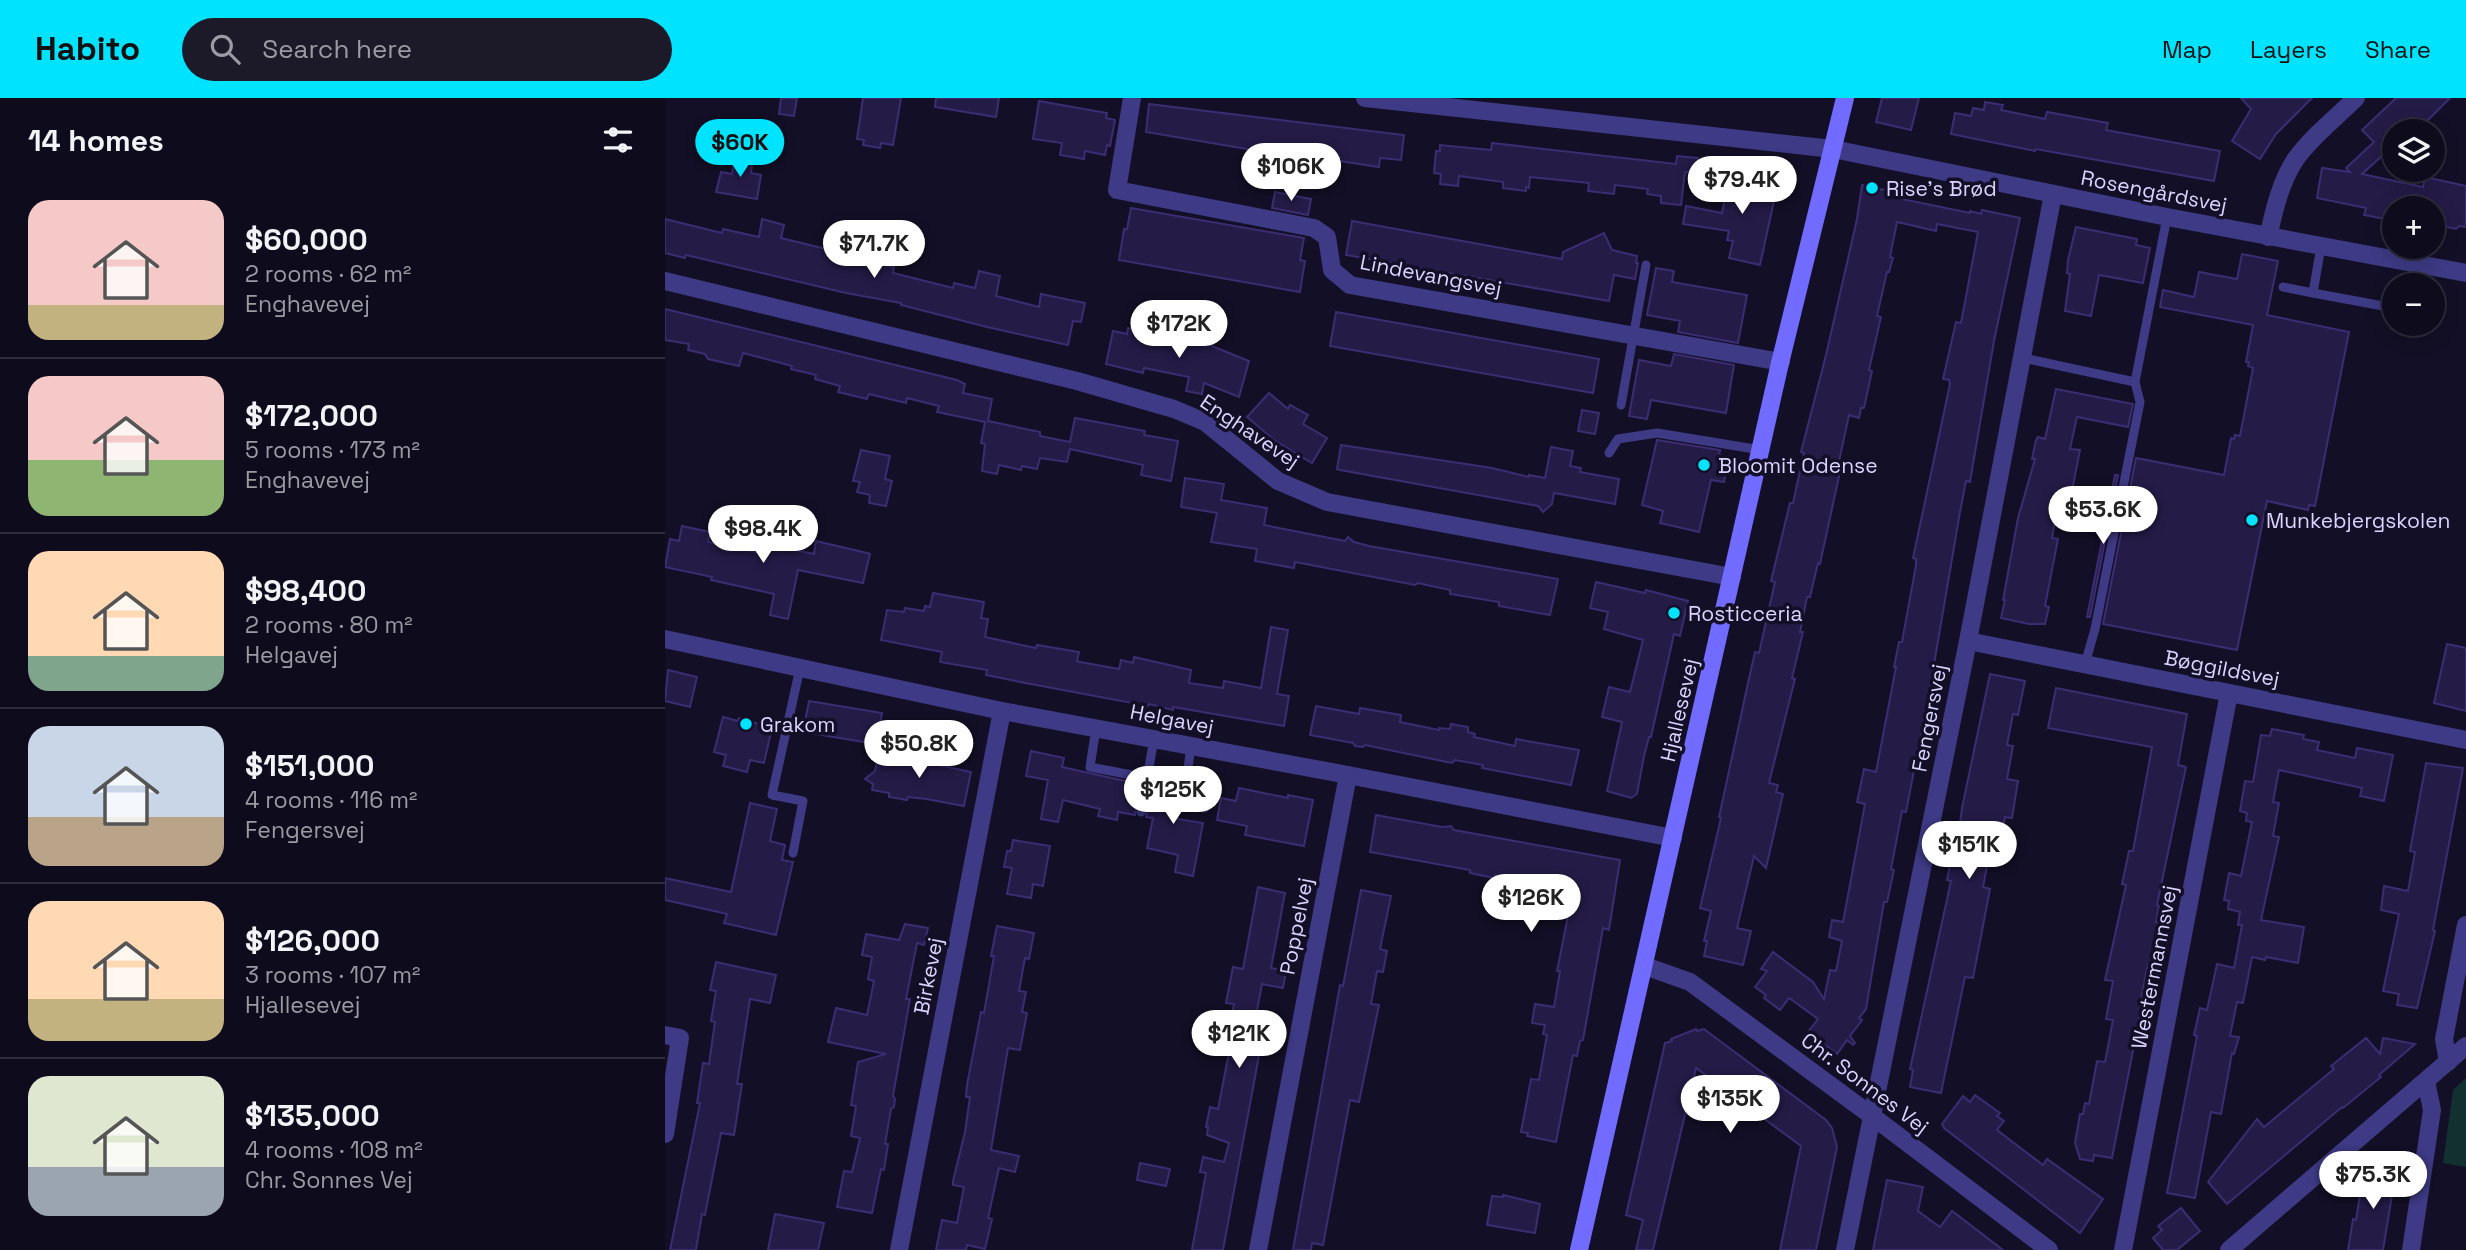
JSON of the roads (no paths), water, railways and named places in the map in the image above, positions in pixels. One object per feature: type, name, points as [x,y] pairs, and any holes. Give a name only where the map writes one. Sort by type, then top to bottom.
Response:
[{"type":"street","name":"Lindevangsvej","points":[[1132,98],[1117,190],[1314,228],[1327,237],[1332,270],[1350,285],[1781,362]]},
{"type":"street","name":"Rosengårdsvej","points":[[1365,98],[1833,149],[2268,237],[2466,273]]},
{"type":"street","name":"Hjallesevej","points":[[1579,1250],[1781,362],[1845,98]]},
{"type":"street","points":[[2268,237],[2277,200],[2295,161],[2356,98]]},
{"type":"street","name":"Fengersvej","points":[[1845,1250],[1968,641],[2053,194]]},
{"type":"street","name":"Enghavevej","points":[[665,282],[1077,381],[1174,409],[1205,422],[1278,481],[1327,502],[1732,577]]},
{"type":"street","name":"Helgavej","points":[[665,639],[1002,711],[1673,838]]},
{"type":"street","name":"Bøggildsvej","points":[[1968,641],[2466,740]]},
{"type":"street","name":"Westermannsvej","points":[[2123,1250],[2229,692]]},
{"type":"street","name":"Birkevej","points":[[898,1250],[1002,711]]},
{"type":"street","name":"Poppelvej","points":[[1258,1250],[1348,775]]},
{"type":"street","points":[[2448,1062],[2444,1039],[2466,925]]},
{"type":"street","name":"Chr. Sonnes Vej","points":[[1645,966],[1690,982],[1872,1115],[2049,1250]]},
{"type":"street","points":[[665,1035],[680,1038],[665,1134]]},
{"type":"street","points":[[2229,1250],[2466,1046]]},
{"type":"street","points":[[2411,1250],[2432,1110],[2426,1081]]},
{"type":"lane","points":[[2085,664],[2095,629],[2140,402],[2135,382],[2167,217]]},
{"type":"lane","points":[[2313,293],[2321,246]]},
{"type":"lane","points":[[1621,405],[1646,265]]},
{"type":"lane","points":[[2283,287],[2382,306]]},
{"type":"lane","points":[[2023,358],[2135,382]]},
{"type":"lane","points":[[1609,453],[1618,439],[1657,433],[1761,450]]},
{"type":"lane","points":[[793,853],[803,801],[772,794],[800,668]]},
{"type":"lane","points":[[1096,728],[1090,766],[1147,778]]},
{"type":"lane","points":[[1141,812],[1154,739]]},
{"type":"lane","points":[[1191,746],[1183,804],[1205,808]]},
{"type":"place","name":"Rise's Brød","points":[[1872,188]]},
{"type":"place","name":"Bloomit Odense","points":[[1704,465]]},
{"type":"place","name":"Munkebjergskolen","points":[[2252,520]]},
{"type":"place","name":"Rosticceria","points":[[1674,613]]},
{"type":"place","name":"Grakom","points":[[746,724]]}]
